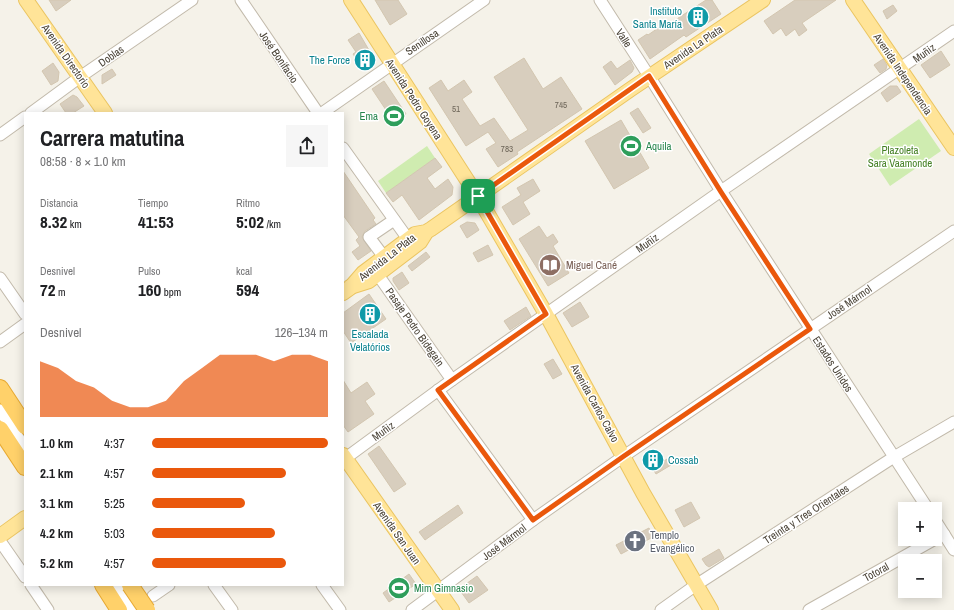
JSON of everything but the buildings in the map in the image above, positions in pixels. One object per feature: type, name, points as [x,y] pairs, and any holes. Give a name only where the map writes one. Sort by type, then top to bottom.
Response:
[{"type":"highway","points":[[0,388],[24,424]]},
{"type":"highway","points":[[0,429],[24,465]]},
{"type":"highway","points":[[104,586],[119,610]]},
{"type":"highway","points":[[131,586],[150,603]]},
{"type":"main road","name":"Avenida Directorio","points":[[26,0],[104,112]]},
{"type":"main road","name":"Avenida Pedro Goyena","points":[[351,0],[391,64],[478,196]]},
{"type":"main road","name":"Avenida La Plata","points":[[347,290],[369,281],[383,267],[420,242],[426,232],[649,76],[763,0]]},
{"type":"main road","name":"Avenida Independencia","points":[[853,0],[954,148]]},
{"type":"main road","name":"Avenida Carlos Calvo","points":[[478,196],[546,314],[624,456],[643,494],[679,554],[693,587]]},
{"type":"main road","name":"Avenida La Plata","points":[[408,239],[415,234],[426,232]]},
{"type":"main road","points":[[383,267],[409,246],[410,242],[408,239]]},
{"type":"main road","name":"Avenida San Juan","points":[[344,458],[452,610]]},
{"type":"main road","points":[[0,536],[24,519]]},
{"type":"main road","points":[[693,587],[711,610]]},
{"type":"street","name":"Doblas","points":[[32,112],[80,77],[192,0]]},
{"type":"street","name":"José Bonifacio","points":[[241,0],[317,112]]},
{"type":"street","name":"Valle","points":[[600,0],[649,76]]},
{"type":"street","name":"Senillosa","points":[[323,112],[481,1]]},
{"type":"street","name":"Muñiz","points":[[344,458],[546,314],[954,31]]},
{"type":"street","name":"Estados Unidos","points":[[649,76],[721,192],[923,502]]},
{"type":"street","points":[[0,135],[24,118]]},
{"type":"street","points":[[344,149],[408,239]]},
{"type":"street","name":"Pasaje Pedro Bidegain","points":[[394,220],[369,237],[383,267],[452,380]]},
{"type":"street","name":"José Mármol","points":[[412,610],[533,520],[624,456],[954,231]]},
{"type":"street","points":[[0,278],[24,313]]},
{"type":"street","points":[[0,342],[24,325]]},
{"type":"street","points":[[438,390],[533,520]]},
{"type":"street","points":[[0,410],[24,446]]},
{"type":"street","name":"Treinta y Tres Orientales","points":[[661,610],[693,587],[894,457],[954,422]]},
{"type":"street","points":[[942,531],[954,550]]},
{"type":"street","name":"Totoral","points":[[809,610],[944,534]]},
{"type":"street","points":[[0,541],[24,576]]},
{"type":"street","points":[[32,586],[48,610]]},
{"type":"street","points":[[117,586],[133,610]]},
{"type":"street","points":[[150,603],[168,586]]},
{"type":"street","points":[[215,586],[232,610]]},
{"type":"street","points":[[323,586],[340,610]]},
{"type":"green space","name":"Plazoleta Sara Vaamonde","points":[[919,119],[941,151],[890,186],[869,154]]},
{"type":"green space","points":[[427,146],[435,158],[386,193],[378,181]]},
{"type":"place","name":"Instituto Santa María","points":[[698,17]]},
{"type":"place","name":"The Force","points":[[365,60]]},
{"type":"place","name":"Ema","points":[[394,116]]},
{"type":"place","name":"Aquila","points":[[631,146]]},
{"type":"place","name":"Miguel Cané","points":[[550,265]]},
{"type":"place","name":"Escalada Velatórios","points":[[370,314]]},
{"type":"place","name":"Cossab","points":[[653,460]]},
{"type":"place","name":"Templo Evangélico","points":[[635,541]]},
{"type":"place","name":"Mim Gimnasio","points":[[399,588]]},
{"type":"route","points":[[649,76],[721,192],[810,329],[533,520],[438,390],[546,314],[478,196],[649,76]]}]
